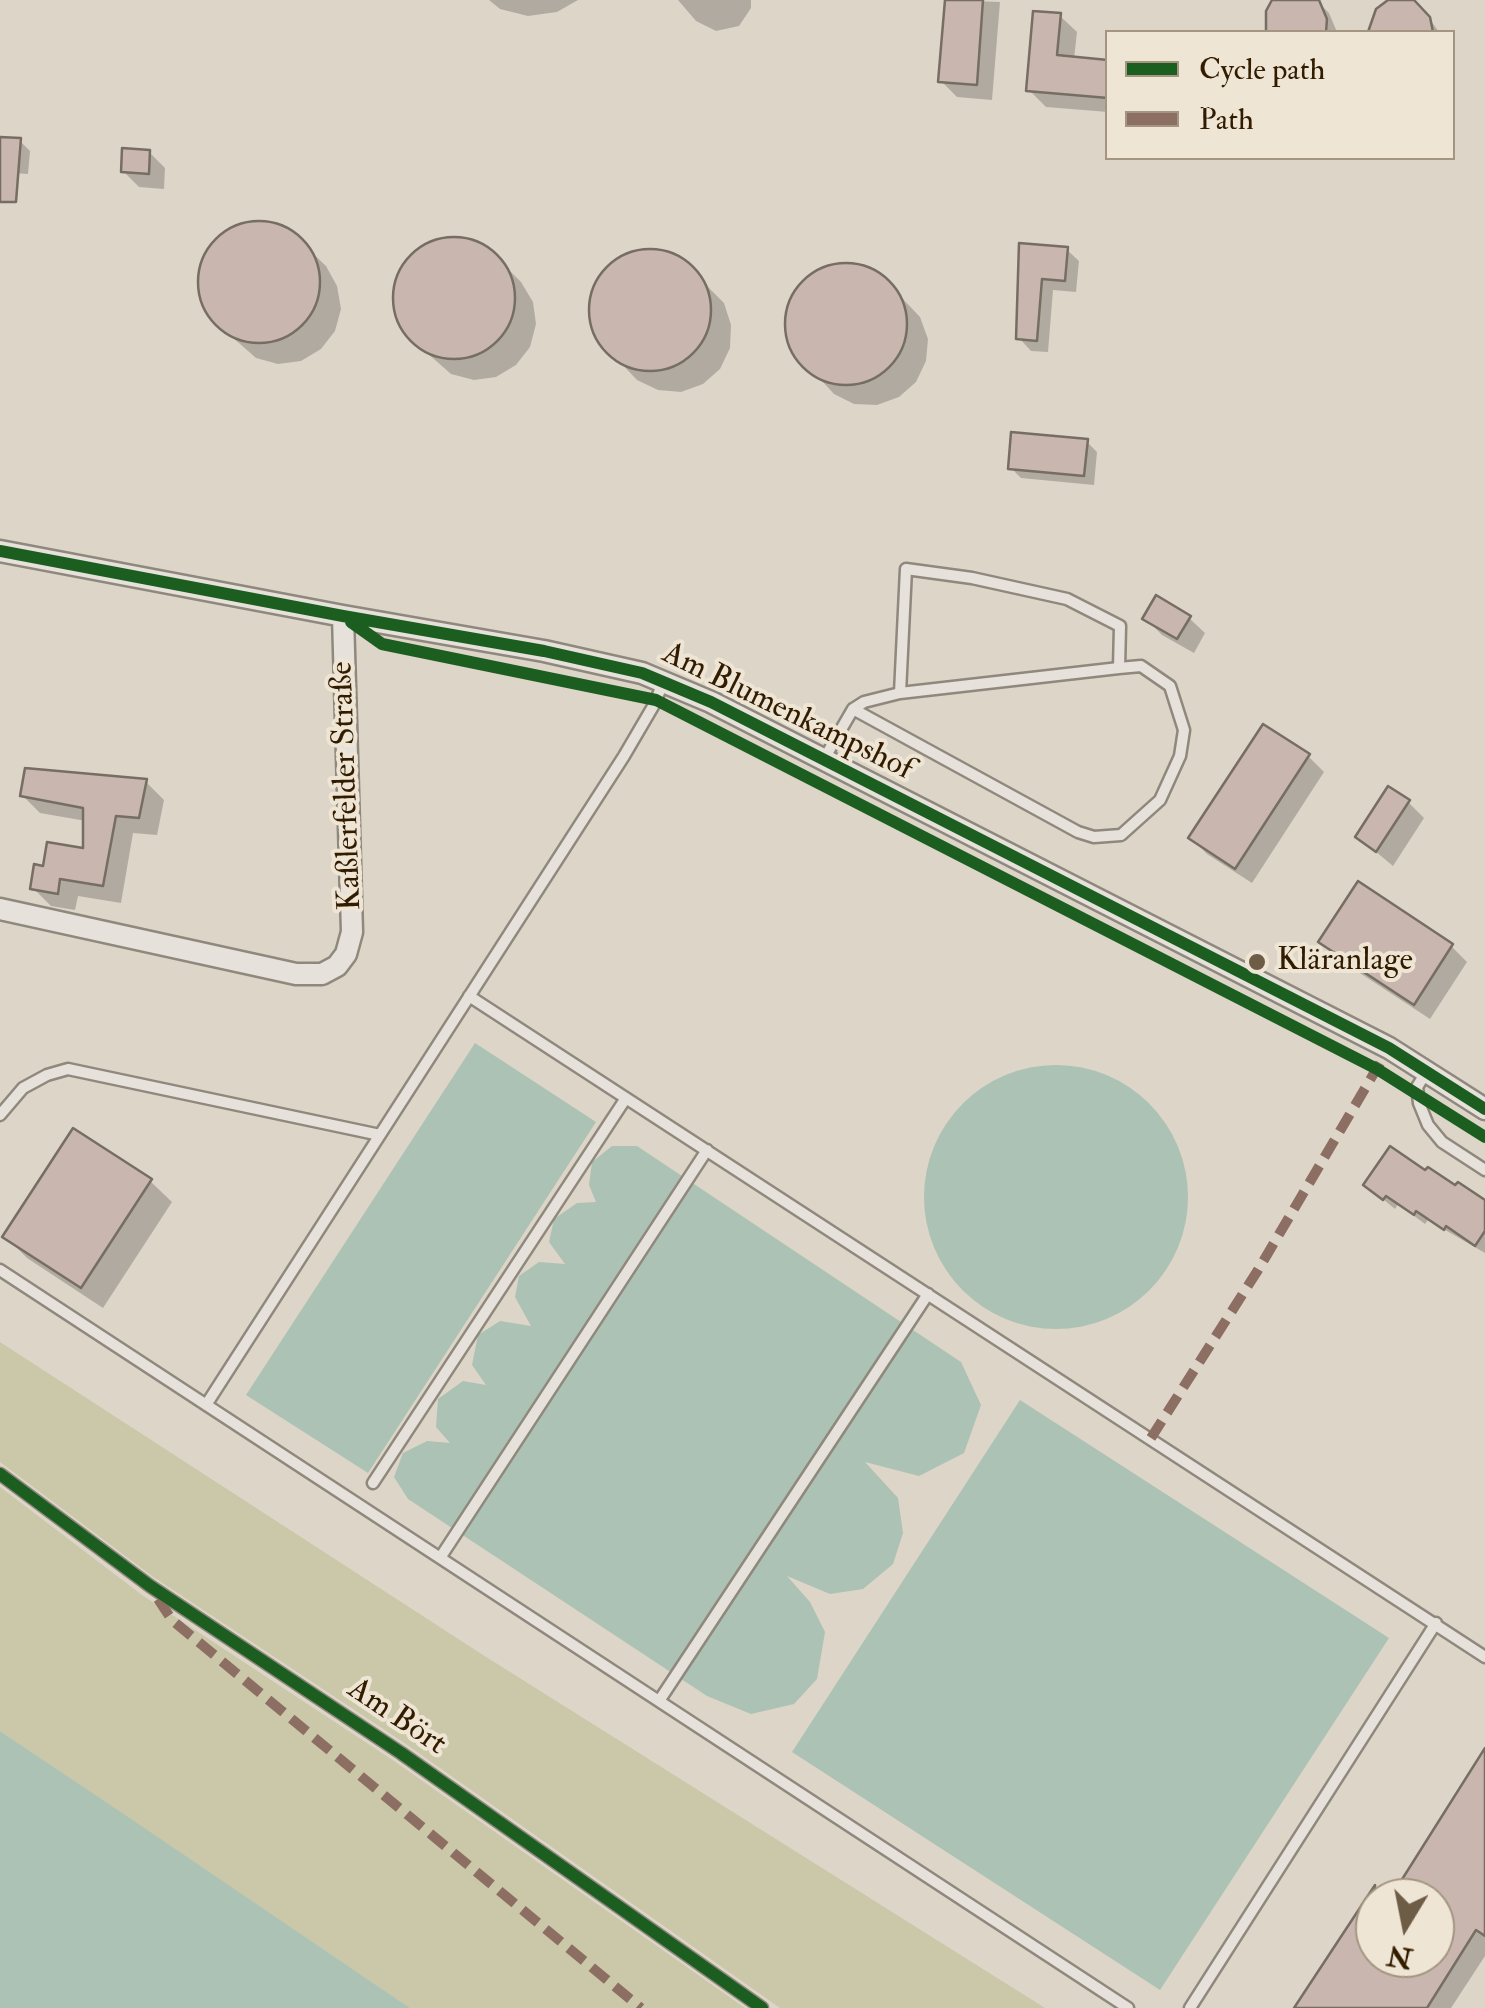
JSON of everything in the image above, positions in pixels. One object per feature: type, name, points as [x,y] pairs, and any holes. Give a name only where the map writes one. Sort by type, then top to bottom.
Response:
[{"type":"street","name":"Am Blumenkampshof","points":[[0,550],[342,616],[544,650],[642,673],[712,702],[1389,1048],[1485,1109]]},
{"type":"street","name":"Kaßlerfelder Straße","points":[[0,909],[296,974],[322,974],[336,966],[346,954],[352,932],[342,616]]},
{"type":"lane","points":[[900,693],[906,570],[972,578],[1067,598],[1120,626],[1119,668]]},
{"type":"lane","points":[[824,759],[853,709],[864,702],[900,693],[1142,666],[1170,686],[1184,730],[1180,756],[1160,800],[1121,835],[1094,837],[1078,832],[853,709]]},
{"type":"lane","points":[[206,1405],[624,756],[663,682]]},
{"type":"lane","points":[[469,996],[1485,1656]]},
{"type":"lane","points":[[0,1115],[23,1088],[68,1069],[380,1135]]},
{"type":"lane","points":[[1427,1071],[1417,1088],[1418,1104],[1428,1125],[1442,1142],[1485,1170]]},
{"type":"lane","points":[[373,1482],[626,1098]]},
{"type":"lane","points":[[440,1558],[707,1150]]},
{"type":"lane","points":[[0,1270],[1128,2008]]},
{"type":"lane","points":[[658,1701],[928,1294]]},
{"type":"lane","name":"Am Bört","points":[[0,1474],[150,1586],[401,1753],[762,2008]]},
{"type":"lane","points":[[1190,2008],[1436,1623]]},
{"type":"shaded area","points":[[475,1043],[596,1122],[368,1473],[246,1395]]},
{"type":"shaded area","points":[[1056,1065],[1082,1067],[1107,1075],[1150,1103],[1178,1146],[1186,1171],[1186,1223],[1178,1248],[1150,1291],[1107,1319],[1082,1327],[1056,1329],[1030,1327],[1005,1319],[962,1291],[934,1248],[926,1223],[924,1197],[926,1171],[934,1146],[962,1103],[1005,1075],[1030,1067]]},
{"type":"shaded area","points":[[612,1146],[637,1146],[961,1362],[981,1405],[964,1453],[919,1476],[865,1462],[898,1498],[903,1533],[893,1564],[863,1589],[830,1594],[787,1576],[810,1602],[825,1632],[817,1679],[794,1704],[751,1714],[707,1696],[408,1499],[394,1477],[403,1453],[427,1441],[450,1443],[436,1427],[438,1399],[463,1381],[486,1385],[472,1365],[478,1335],[500,1321],[531,1326],[515,1297],[519,1276],[539,1262],[565,1264],[549,1242],[554,1219],[577,1203],[596,1202],[589,1185],[592,1162]]},
{"type":"shaded area","points":[[0,1342],[483,1655],[1045,2008],[780,2008],[406,1744],[152,1576],[0,1462]]},
{"type":"shaded area","points":[[1020,1400],[1389,1638],[1160,1990],[792,1752]]},
{"type":"shaded area","points":[[0,1487],[142,1595],[394,1761],[745,2008],[410,2008],[0,1731]]},
{"type":"shaded area","points":[[0,1731],[137,1823],[410,2008],[0,2008]]},
{"type":"building","points":[[945,0],[983,0],[977,85],[938,82]]},
{"type":"building","points":[[1272,0],[1319,0],[1327,19],[1326,30],[1266,30],[1266,11]]},
{"type":"building","points":[[1388,0],[1414,0],[1430,17],[1433,30],[1369,30],[1376,9]]},
{"type":"building","points":[[1033,11],[1061,13],[1057,55],[1105,60],[1105,98],[1026,91]]},
{"type":"building","points":[[0,137],[21,138],[16,202],[0,202]]},
{"type":"building","points":[[122,148],[150,150],[149,174],[121,172]]},
{"type":"building","points":[[259,221],[282,225],[302,239],[316,259],[320,282],[316,305],[302,325],[282,339],[259,343],[236,339],[216,325],[202,305],[198,282],[202,259],[216,239],[236,225]]},
{"type":"building","points":[[454,237],[477,241],[497,255],[511,275],[515,298],[511,321],[497,341],[477,355],[454,359],[431,355],[411,341],[397,321],[393,298],[397,275],[411,255],[431,241]]},
{"type":"building","points":[[1019,243],[1068,247],[1065,281],[1042,279],[1037,341],[1016,339]]},
{"type":"building","points":[[650,249],[673,253],[693,267],[707,287],[711,310],[707,333],[693,353],[673,367],[650,371],[627,367],[607,353],[593,333],[589,310],[593,287],[607,267],[627,253]]},
{"type":"building","points":[[846,263],[869,267],[889,281],[903,301],[907,324],[903,347],[889,367],[869,381],[846,385],[823,381],[803,367],[789,347],[785,324],[789,301],[803,281],[823,267]]},
{"type":"building","points":[[1011,432],[1088,439],[1084,476],[1008,469]]},
{"type":"building","points":[[1156,595],[1191,616],[1177,639],[1142,619]]},
{"type":"building","points":[[1263,724],[1310,754],[1235,869],[1188,838]]},
{"type":"building","points":[[25,768],[147,779],[139,818],[116,816],[103,886],[60,879],[58,894],[30,889],[34,864],[43,866],[47,842],[83,848],[83,808],[20,796]]},
{"type":"building","points":[[1388,786],[1410,800],[1376,852],[1355,837]]},
{"type":"building","points":[[1358,881],[1453,944],[1414,1005],[1318,942]]},
{"type":"building","points":[[73,1128],[152,1179],[81,1288],[2,1237]]},
{"type":"building","points":[[1390,1146],[1425,1170],[1428,1167],[1455,1185],[1458,1182],[1485,1200],[1485,1231],[1475,1246],[1446,1226],[1444,1230],[1386,1196],[1383,1200],[1363,1185]]},
{"type":"building","points":[[1485,1748],[1485,1936],[1476,1930],[1455,1963],[1455,1878],[1403,1878]]},
{"type":"building","points":[[1355,1915],[1355,1978],[1446,1978],[1427,2008],[1294,2008]]},
{"type":"marked path","points":[[1151,1438],[1258,1270],[1380,1063]]},
{"type":"marked path","points":[[158,1599],[172,1620],[641,2008]]},
{"type":"cycle path","points":[[0,551],[544,651],[642,673],[711,702],[1389,1048],[1485,1109]]},
{"type":"cycle path","points":[[351,622],[382,644],[656,700],[1377,1069],[1485,1137]]},
{"type":"cycle path","points":[[0,1474],[150,1586],[401,1753],[762,2008]]},
{"type":"place","name":"Kläranlage","points":[[1257,962]]}]
